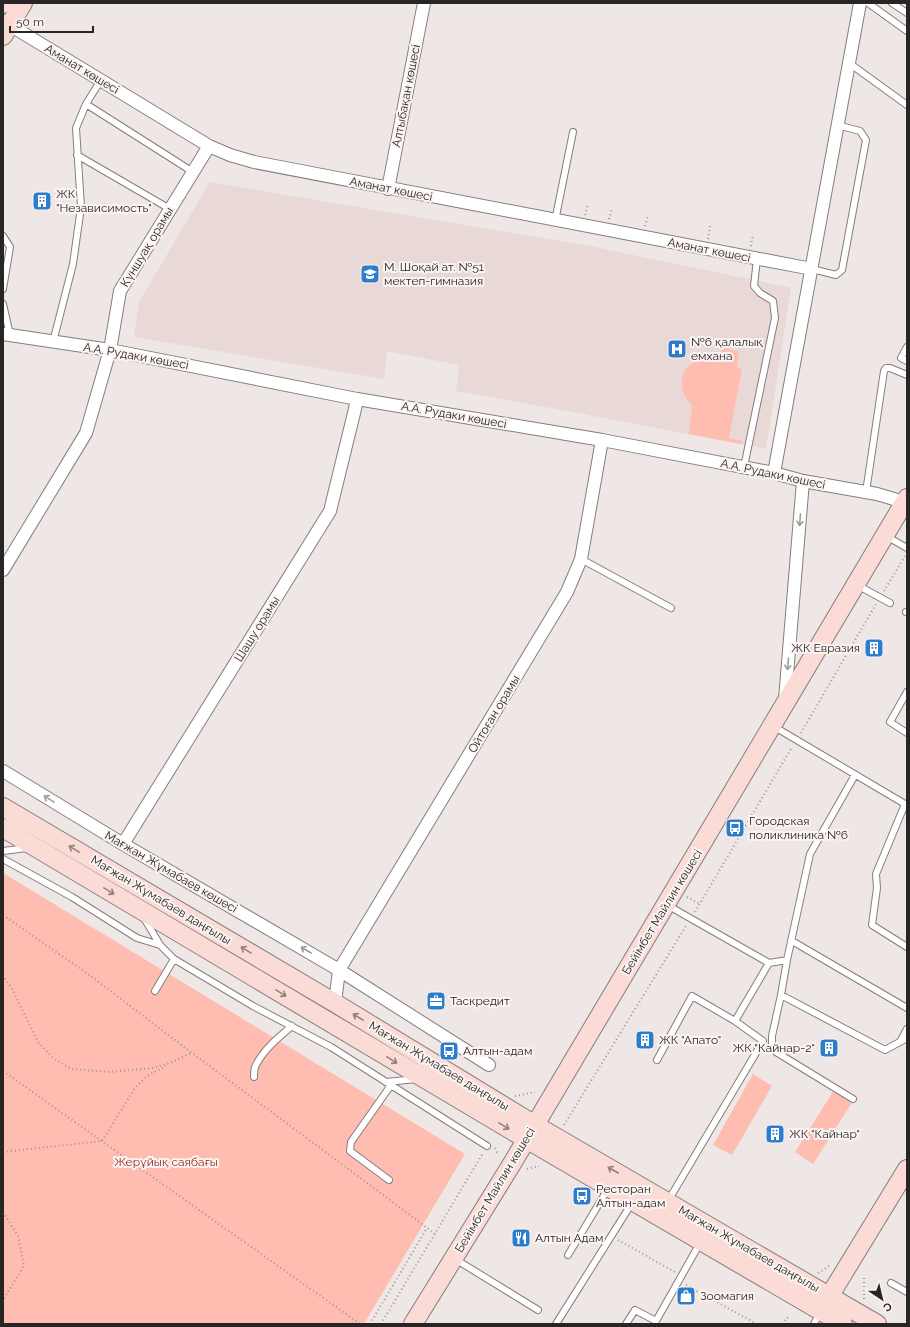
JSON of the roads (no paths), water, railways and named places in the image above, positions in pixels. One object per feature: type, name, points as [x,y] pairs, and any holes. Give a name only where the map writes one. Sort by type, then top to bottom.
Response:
[{"type":"main road","points":[[5,27],[23,3]]},
{"type":"main road","name":"Бейімбет Майлин көшесі","points":[[413,1324],[531,1132],[906,500]]},
{"type":"main road","name":"Мағжан Жұмабаев даңғылы","points":[[3,807],[335,1003],[531,1132],[608,1187],[822,1310],[877,1324]]},
{"type":"main road","name":"Мағжан Жұмабаев даңғылы","points":[[3,828],[424,1079],[667,1201],[842,1324]]},
{"type":"main road","points":[[822,1310],[907,1169]]},
{"type":"street","name":"Алтыбақан көшесі","points":[[388,189],[424,3]]},
{"type":"street","points":[[774,473],[837,125],[861,3]]},
{"type":"street","name":"Аманат көшесі","points":[[5,27],[101,80],[209,146],[230,155],[254,162],[388,189],[812,269]]},
{"type":"street","name":"Күншуақ орамы","points":[[3,570],[86,433],[110,350],[120,291],[209,146]]},
{"type":"street","name":"А.А. Рудаки көшесі","points":[[7,335],[110,350],[357,399],[602,440],[774,473],[803,481],[906,500]]},
{"type":"street","name":"Шашу орамы","points":[[123,844],[330,511],[356,410],[357,399]]},
{"type":"street","name":"Ойтоған орамы","points":[[339,970],[567,592],[581,559],[602,440]]},
{"type":"street","points":[[785,704],[803,481]]},
{"type":"street","name":"Мағжан Жұмабаев көшесі","points":[[3,772],[339,970],[489,1065]]},
{"type":"street","points":[[335,1003],[339,970]]},
{"type":"lane","points":[[861,3],[907,31]]},
{"type":"lane","points":[[892,3],[907,13]]},
{"type":"lane","points":[[849,63],[907,105]]},
{"type":"lane","points":[[52,342],[73,264],[81,207],[76,128],[86,104],[101,80]]},
{"type":"lane","points":[[86,104],[193,172]]},
{"type":"lane","points":[[812,269],[836,276],[842,270],[866,140],[860,132],[837,125]]},
{"type":"lane","points":[[555,220],[573,132]]},
{"type":"lane","points":[[77,155],[170,209]]},
{"type":"lane","points":[[3,236],[10,247],[3,289]]},
{"type":"lane","points":[[744,467],[775,318],[773,301],[760,294],[754,286],[757,259]]},
{"type":"lane","points":[[3,304],[7,335]]},
{"type":"lane","points":[[907,346],[901,358],[907,361]]},
{"type":"lane","points":[[866,492],[884,371],[886,368],[890,368],[907,375]]},
{"type":"lane","points":[[884,536],[907,548]]},
{"type":"lane","points":[[581,559],[671,608]]},
{"type":"lane","points":[[856,584],[890,603]]},
{"type":"lane","points":[[907,692],[890,722],[907,733]]},
{"type":"lane","points":[[772,726],[905,804],[876,874],[872,925],[907,948]]},
{"type":"lane","points":[[853,1099],[776,1052],[772,1044],[772,1036],[810,854],[855,775]]},
{"type":"lane","points":[[3,851],[35,847]]},
{"type":"lane","points":[[3,860],[72,897],[137,938],[160,945]]},
{"type":"lane","points":[[666,904],[769,963],[787,960]]},
{"type":"lane","points":[[138,908],[160,945],[174,959],[253,1006],[331,1047],[487,1146]]},
{"type":"lane","points":[[792,941],[907,1008]]},
{"type":"lane","points":[[155,991],[174,959]]},
{"type":"lane","points":[[735,1021],[769,963]]},
{"type":"lane","points":[[781,995],[885,1050],[907,1038]]},
{"type":"lane","points":[[657,1060],[692,996],[735,1021],[763,1041],[667,1201]]},
{"type":"lane","points":[[254,1078],[255,1066],[261,1056],[292,1026]]},
{"type":"lane","points":[[901,1041],[907,1029]]},
{"type":"lane","points":[[389,1180],[350,1152],[351,1142],[389,1084],[424,1079]]},
{"type":"lane","points":[[568,1255],[608,1187]]},
{"type":"lane","points":[[556,1324],[633,1201]]},
{"type":"lane","points":[[626,1324],[635,1310],[656,1321],[701,1241]]},
{"type":"lane","points":[[454,1258],[538,1310]]},
{"type":"lane","points":[[891,1283],[907,1292]]},
{"type":"place","name":"ЖК \"Независимость\"","points":[[42,201]]},
{"type":"place","name":"М. Шоқай ат. №51 мектеп-гимназия","points":[[370,274]]},
{"type":"place","name":"№6 қалалық емхана","points":[[677,349]]},
{"type":"place","name":"ЖК Евразия","points":[[874,648]]},
{"type":"place","name":"Городская поликлиника №6","points":[[735,828]]},
{"type":"place","name":"Таскредит","points":[[436,1001]]},
{"type":"place","name":"ЖК \"Апато\"","points":[[645,1040]]},
{"type":"place","name":"ЖК \"Кайнар-2\"","points":[[829,1048]]},
{"type":"place","name":"Алтын-адам","points":[[449,1051]]},
{"type":"place","name":"ЖК \"Кайнар\"","points":[[775,1134]]},
{"type":"place","name":"Ресторан Алтын-адам","points":[[582,1196]]},
{"type":"place","name":"Алтын Адам","points":[[521,1238]]},
{"type":"place","name":"Зоомагия","points":[[686,1296]]},
{"type":"park label","name":"Жерұйық саябағы","points":[[166,1162]]}]
